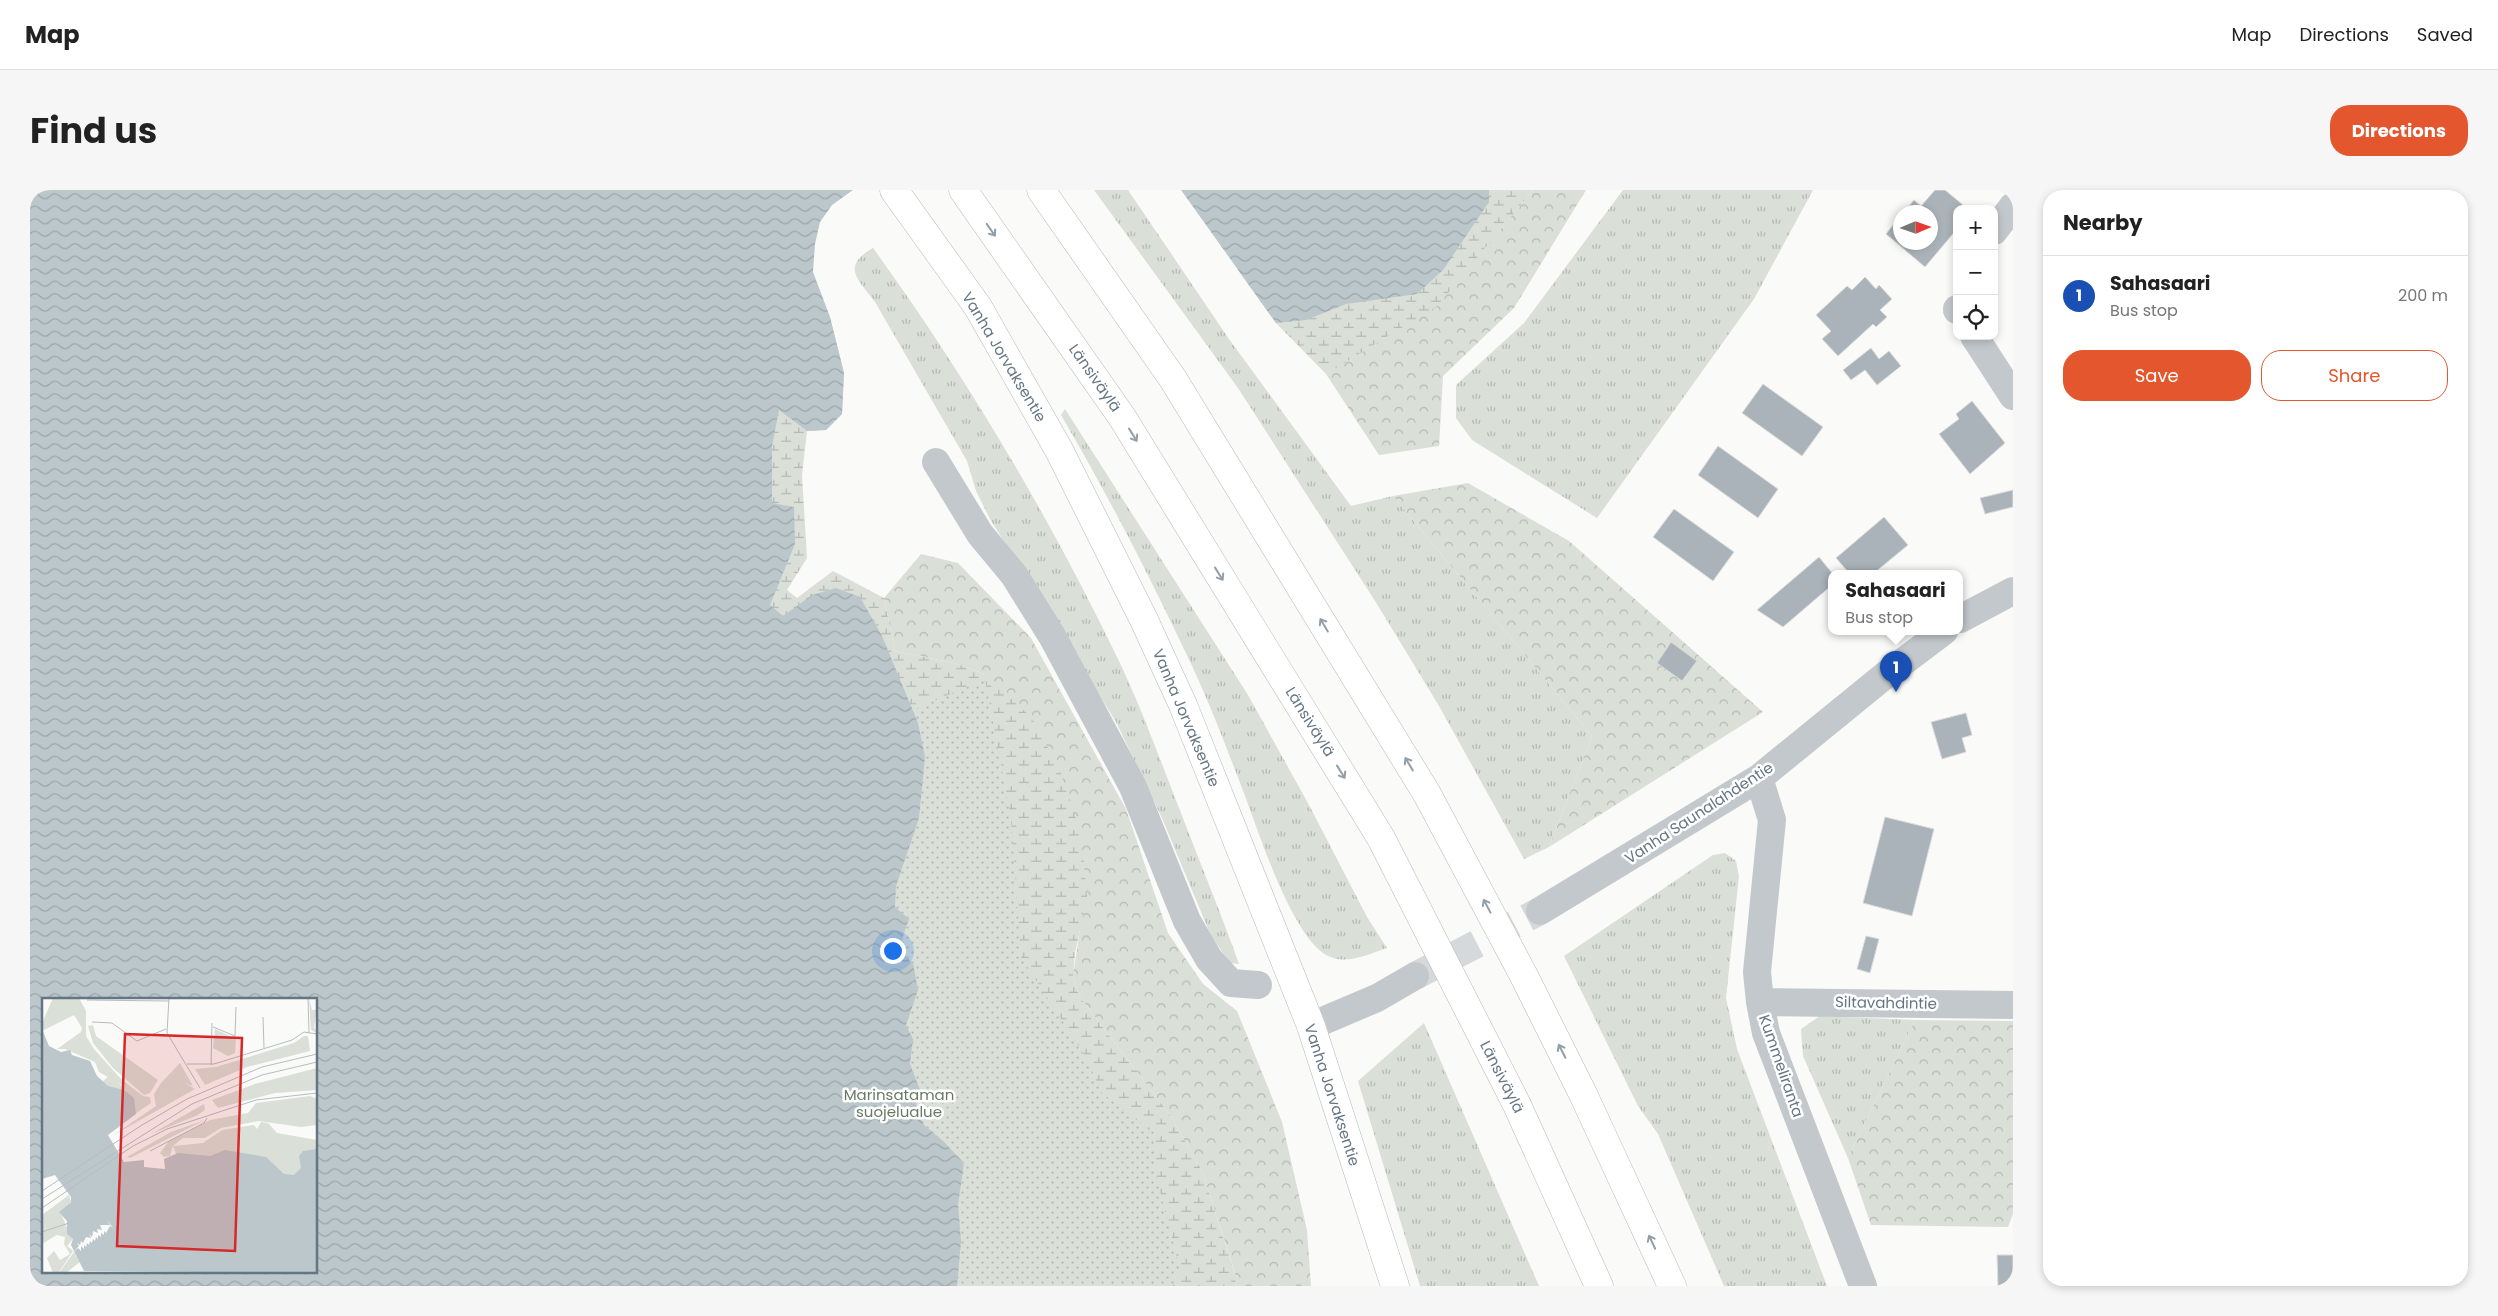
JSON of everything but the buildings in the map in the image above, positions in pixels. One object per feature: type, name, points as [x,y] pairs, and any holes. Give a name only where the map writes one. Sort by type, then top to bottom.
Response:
[{"type":"main road","name":"Vanha Jorvaksentie","points":[[894,190],[978,307],[998,342],[1058,450],[1144,620],[1183,705],[1311,1026],[1395,1286]]},
{"type":"main road","name":"Länsiväylä","points":[[963,190],[1122,417],[1382,838],[1517,1105],[1599,1286]]},
{"type":"main road","points":[[1041,190],[1174,379],[1428,794],[1584,1094],[1672,1286]]},
{"type":"street","points":[[1998,226],[2013,206]]},
{"type":"street","points":[[1977,340],[2013,396]]},
{"type":"street","points":[[936,462],[980,534],[1014,575],[1052,636],[1133,787],[1187,921],[1209,959],[1231,983],[1258,985]]},
{"type":"street","points":[[1963,617],[2013,591]]},
{"type":"street","name":"Vanha Saunalahdentie","points":[[1540,911],[1759,778],[1883,677],[1939,635]]},
{"type":"street","name":"Kummeliranta","points":[[1759,778],[1772,820],[1757,972],[1766,1033],[1863,1286]]},
{"type":"street","points":[[1311,1026],[1377,998],[1415,976]]},
{"type":"street","name":"Siltavahdintie","points":[[1760,1002],[2013,1005]]},
{"type":"green space","points":[[1094,190],[1128,190],[1229,339],[1351,506],[1393,496],[1592,736],[1549,847],[1524,859],[1439,706],[1377,604],[1238,388]]},
{"type":"green space","points":[[1453,190],[1533,190],[1437,306],[1326,374],[1276,323],[1238,270],[1263,254]]},
{"type":"green space","points":[[1533,190],[1586,190],[1514,308],[1443,376],[1439,446],[1379,455],[1326,374],[1437,305]]},
{"type":"green space","points":[[1623,190],[1813,190],[1754,299],[1597,518],[1472,440],[1456,418],[1456,385],[1524,323]]},
{"type":"green space","points":[[873,248],[940,345],[1004,446],[1090,602],[1142,713],[1239,964],[1230,963],[1211,936],[1162,818],[1116,722],[990,519],[976,491],[967,461],[875,302],[858,279],[855,273],[857,261]]},
{"type":"green space","name":"Marinsataman suojelualue","points":[[830,317],[844,373],[842,414],[826,430],[807,431],[802,475],[807,558],[787,590],[797,598],[833,571],[884,598],[895,651],[954,663],[985,674],[1032,718],[1060,771],[1074,811],[1083,853],[1087,897],[1075,953],[1073,976],[1079,996],[1170,1115],[1202,1171],[1235,1274],[1236,1286],[757,1286],[766,372],[818,336]]},
{"type":"green space","points":[[1065,409],[1248,695],[1309,805],[1367,917],[1387,948],[1355,958],[1338,959],[1331,957],[1323,953],[1310,940],[1298,922],[1275,876],[1222,735],[1192,666],[1125,530],[1061,415]]},
{"type":"green space","points":[[1468,483],[1569,541],[1763,712],[1549,847],[1592,736],[1393,496]]},
{"type":"green space","points":[[921,554],[958,563],[1031,638],[1126,809],[1168,933],[1203,984],[1237,1011],[1282,1122],[1307,1230],[1311,1286],[1236,1286],[1235,1273],[1202,1171],[1170,1115],[1079,996],[1073,976],[1080,929],[985,674],[954,663],[895,651],[884,598]]},
{"type":"green space","name":"Marinsataman suojelualue","points":[[985,679],[1011,819],[1021,957],[1085,1056],[1102,1093],[1153,1133],[1157,1179],[1180,1270],[1172,1286],[702,1286],[745,782]]},
{"type":"green space","points":[[1725,853],[1736,861],[1739,876],[1726,998],[1737,1049],[1827,1286],[1724,1286],[1658,1134],[1638,1106],[1564,956],[1713,855]]},
{"type":"green space","points":[[1820,1016],[1915,1020],[1848,1158],[1803,1056],[1801,1029]]},
{"type":"green space","points":[[1915,1020],[2013,1021],[2013,1214],[2008,1227],[1871,1225],[1848,1158]]},
{"type":"green space","points":[[1424,1023],[1539,1286],[1420,1286],[1358,1081]]},
{"type":"water","points":[[30,190],[853,190],[832,205],[820,222],[815,244],[813,272],[830,317],[844,373],[842,414],[826,430],[807,431],[779,410],[772,446],[772,503],[794,507],[795,544],[770,605],[783,616],[812,595],[836,588],[860,597],[882,636],[918,723],[925,757],[919,818],[896,886],[895,907],[909,919],[902,942],[904,953],[913,963],[918,990],[906,1025],[913,1039],[910,1064],[920,1090],[916,1105],[923,1124],[964,1163],[958,1205],[961,1241],[957,1286],[30,1286]]},
{"type":"water","points":[[1181,190],[1489,190],[1489,202],[1443,270],[1417,294],[1346,304],[1306,320],[1276,323]]},
{"type":"tunnel","points":[[1415,976],[1540,911]]},
{"type":"place","name":"Sahasaari","points":[[1896,692]]}]
